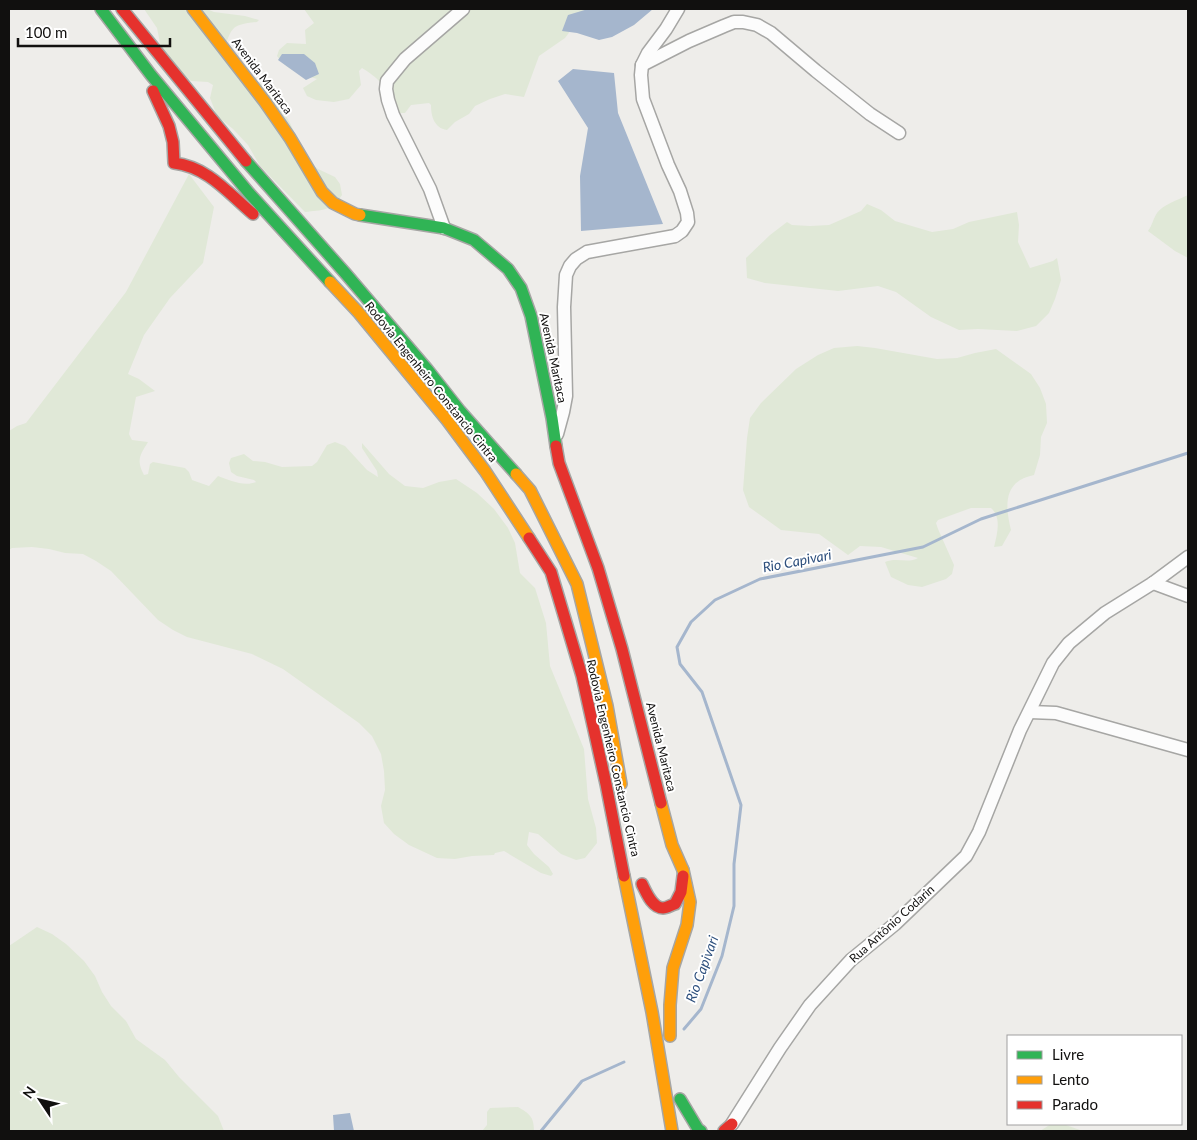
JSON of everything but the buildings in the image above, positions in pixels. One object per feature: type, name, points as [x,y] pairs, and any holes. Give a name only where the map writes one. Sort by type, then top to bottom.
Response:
[{"type":"main road","name":"Rodovia Engenheiro Constancio Cintra","points":[[102,9],[124,40],[237,179],[359,313],[446,420],[485,471],[551,572],[582,676],[606,784],[652,1012],[672,1131]]},
{"type":"main road","name":"Rodovia Engenheiro Constancio Cintra","points":[[123,9],[235,149],[346,274],[460,411],[530,490],[577,584],[607,706],[624,797]]},
{"type":"main road","name":"Avenida Maritaca","points":[[193,9],[265,102],[290,138],[322,192],[333,203],[355,214],[444,228],[474,240],[508,269],[521,288],[531,316],[559,463],[598,568],[622,649],[672,845],[683,870],[690,902],[687,925],[673,968],[670,1041],[661,989]]},
{"type":"main road","points":[[124,40],[131,57],[153,92],[170,126],[174,163],[191,166],[211,178],[255,216],[298,246]]},
{"type":"main road","points":[[647,913],[641,879],[651,900],[659,907],[664,908],[674,904],[680,892],[683,870]]},
{"type":"main road","points":[[685,1131],[680,1094],[698,1129],[701,1131]]},
{"type":"street","points":[[444,228],[430,189],[393,114],[386,89],[387,81],[405,59],[463,9]]},
{"type":"street","points":[[555,439],[566,396],[564,307],[566,275],[570,266],[576,259],[587,252],[675,236],[682,231],[688,222],[680,191],[643,100],[641,75],[642,65],[648,53],[678,9]]},
{"type":"street","points":[[642,65],[689,40],[734,22],[757,25],[771,33],[870,114],[899,133]]},
{"type":"street","name":"Rua Antônio Codarin","points":[[728,1129],[810,1005],[851,960],[895,924],[966,856],[978,832],[1020,730],[1042,684],[1054,663],[1069,643],[1105,613],[1153,583],[1188,557]]},
{"type":"street","points":[[1153,583],[1188,596]]},
{"type":"street","points":[[1030,712],[1056,713],[1188,750]]},
{"type":"green space","points":[[144,9],[207,9],[259,20],[237,26],[231,32],[223,51],[234,67],[264,86],[274,96],[290,123],[307,160],[318,169],[335,177],[340,184],[342,195],[334,204],[326,209],[305,212],[260,166],[248,145],[217,116],[210,98],[213,85],[208,82],[191,81],[162,53],[157,28]]},
{"type":"green space","points":[[304,9],[586,9],[587,16],[577,22],[565,38],[539,56],[524,97],[505,94],[490,99],[475,106],[469,114],[455,122],[447,130],[436,124],[429,103],[411,105],[405,113],[399,113],[381,83],[362,68],[359,71],[361,85],[349,99],[334,102],[316,100],[307,96],[303,88],[317,79],[290,69],[277,56],[279,50],[287,43],[306,44],[305,30],[314,23]]},
{"type":"green space","points":[[189,174],[214,207],[203,263],[170,298],[144,335],[128,374],[139,379],[155,391],[136,397],[129,434],[132,440],[148,442],[140,458],[140,465],[144,475],[148,474],[150,464],[153,462],[185,468],[192,480],[209,486],[218,476],[247,484],[256,482],[231,472],[229,463],[231,458],[244,454],[253,461],[282,467],[312,466],[317,462],[327,445],[335,442],[345,446],[367,470],[378,477],[377,471],[362,448],[362,443],[389,474],[405,486],[423,488],[439,482],[456,479],[477,493],[494,509],[508,528],[515,543],[520,573],[535,588],[546,623],[550,666],[584,749],[588,799],[596,828],[597,843],[585,858],[576,860],[561,854],[538,834],[529,832],[527,845],[549,867],[553,874],[551,876],[541,873],[504,851],[494,855],[455,859],[437,858],[409,845],[394,834],[384,823],[381,806],[385,790],[381,754],[372,736],[359,723],[283,669],[252,654],[187,637],[173,630],[158,620],[111,571],[83,554],[32,547],[12,548],[9,550],[9,431],[26,423],[126,292]]},
{"type":"green space","points":[[1188,195],[1188,258],[1148,231],[1160,210]]},
{"type":"green space","points":[[867,204],[881,210],[895,221],[932,232],[953,229],[969,222],[1017,212],[1019,225],[1018,242],[1030,268],[1057,258],[1061,280],[1049,313],[1036,326],[1017,331],[959,330],[931,317],[896,292],[878,286],[838,291],[765,283],[747,278],[746,258],[787,222],[792,225],[829,225],[861,211]]},
{"type":"green space","points":[[857,346],[937,359],[957,358],[996,349],[1031,374],[1040,388],[1046,404],[1047,423],[1041,437],[1040,455],[1034,475],[1016,483],[1012,489],[1007,504],[1011,530],[1002,546],[994,547],[998,521],[991,508],[971,508],[938,520],[936,523],[938,529],[954,565],[952,574],[946,579],[922,587],[908,585],[891,577],[885,562],[914,560],[918,558],[881,547],[860,546],[848,555],[819,534],[781,530],[749,507],[743,490],[750,418],[761,403],[796,369],[818,355],[834,348]]},
{"type":"green space","points":[[37,927],[52,934],[66,944],[84,961],[95,976],[111,1006],[126,1021],[136,1039],[165,1060],[179,1077],[218,1116],[224,1131],[9,1131],[9,946]]},
{"type":"green space","points":[[518,1107],[530,1116],[534,1131],[482,1131],[487,1125],[487,1112],[490,1108]]},
{"type":"green space","points":[[1049,1125],[1066,1125],[1080,1130],[1080,1131],[1040,1131]]},
{"type":"water","points":[[588,9],[653,9],[634,25],[612,37],[599,40],[577,33],[562,31],[568,15]]},
{"type":"water","points":[[282,54],[304,54],[315,63],[319,74],[306,80],[278,60]]},
{"type":"water","points":[[573,69],[614,73],[618,113],[663,224],[581,231],[580,176],[588,128],[558,81]]},
{"type":"water","points":[[350,1113],[354,1131],[334,1131],[333,1115]]},
{"type":"waterway","name":"Rio Capivari","points":[[684,1029],[701,1009],[722,956],[734,906],[734,864],[741,805],[702,692],[680,664],[677,647],[691,622],[715,600],[760,579],[923,547],[981,519],[1188,453]]},
{"type":"waterway","name":"Rio Capivari","points":[[541,1131],[582,1081],[624,1062]]},
{"type":"traffic: fast","points":[[101,9],[151,75],[249,193],[330,282]]},
{"type":"traffic: fast","points":[[246,161],[346,274],[460,411],[516,474]]},
{"type":"traffic: fast","points":[[360,215],[444,228],[474,240],[508,269],[521,288],[531,316],[556,446]]},
{"type":"traffic: fast","points":[[680,1099],[701,1131]]},
{"type":"traffic: slow","points":[[193,9],[265,102],[290,138],[322,192],[333,203],[360,215]]},
{"type":"traffic: slow","points":[[330,282],[359,313],[447,420],[485,471],[529,538]]},
{"type":"traffic: slow","points":[[516,474],[530,490],[577,584],[607,706],[621,784]]},
{"type":"traffic: slow","points":[[661,803],[672,845],[683,870]]},
{"type":"traffic: slow","points":[[670,1036],[673,968],[687,925],[690,902],[683,870]]},
{"type":"traffic: slow","points":[[624,876],[652,1012],[672,1131]]},
{"type":"traffic: jam","points":[[122,9],[246,161]]},
{"type":"traffic: jam","points":[[153,91],[169,126],[173,142],[174,163],[186,165],[207,175],[253,214]]},
{"type":"traffic: jam","points":[[556,446],[559,463],[598,568],[622,649],[661,803]]},
{"type":"traffic: jam","points":[[529,538],[551,572],[582,676],[624,876]]},
{"type":"traffic: jam","points":[[642,884],[653,903],[664,908],[675,904],[681,892],[683,876]]},
{"type":"traffic: jam","points":[[724,1131],[732,1124]]}]
